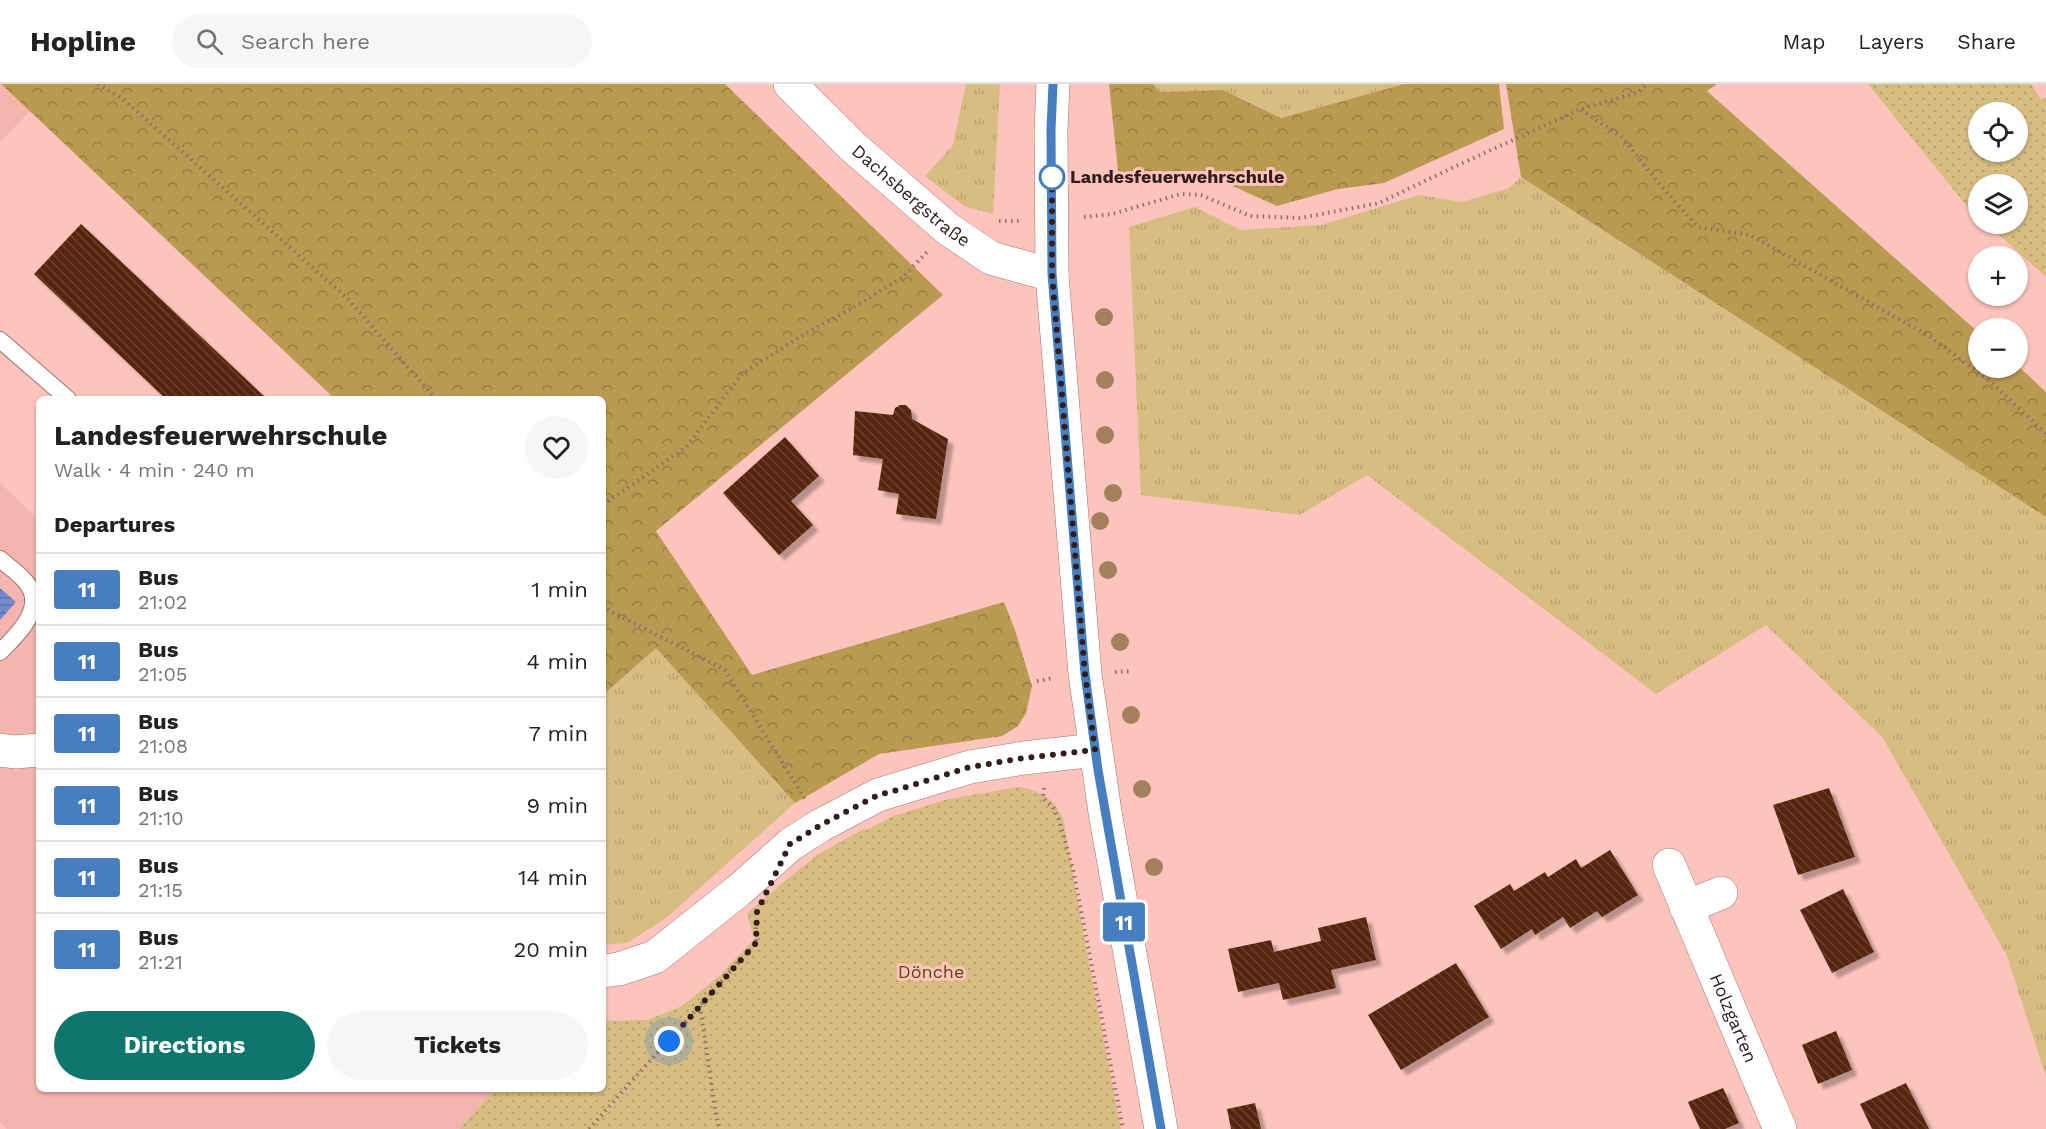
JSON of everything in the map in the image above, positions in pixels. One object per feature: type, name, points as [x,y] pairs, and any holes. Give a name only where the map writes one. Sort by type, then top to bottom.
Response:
[{"type":"street","name":"Dachsbergstraße","points":[[790,84],[852,146],[948,229],[991,258],[1052,274]]},
{"type":"street","points":[[1053,84],[1052,274],[1085,674],[1095,750],[1161,1129]]},
{"type":"street","points":[[0,750],[15,752],[36,750]]},
{"type":"street","points":[[606,971],[619,969],[655,957],[738,891],[790,844],[878,795],[970,767],[1095,750]]},
{"type":"street","name":"Holzgarten","points":[[1669,865],[1780,1129]]},
{"type":"street","points":[[1686,907],[1721,893]]},
{"type":"lane","points":[[0,340],[65,396]]},
{"type":"lane","points":[[0,559],[19,576],[32,592],[33,605],[23,626],[0,652]]},
{"type":"path","points":[[98,84],[123,99],[347,298],[433,396]]},
{"type":"path","points":[[999,221],[1053,220],[1112,214],[1181,194],[1201,195],[1250,216],[1301,218],[1379,203],[1581,109],[1639,92],[1647,84]]},
{"type":"path","points":[[1581,109],[1622,137],[1661,186],[1698,227],[1750,235],[1929,336],[1991,382],[2046,434]]},
{"type":"path","points":[[606,503],[686,447],[742,373],[903,277],[948,229]]},
{"type":"path","points":[[606,607],[725,670],[806,801],[790,844]]},
{"type":"path","points":[[1048,755],[1043,798],[1053,807],[1059,820],[1073,869],[1123,1129]]},
{"type":"path","points":[[590,1129],[756,943],[757,912]]},
{"type":"path","points":[[700,1005],[716,1116],[720,1129]]},
{"type":"shaded area","points":[[0,84],[30,111],[0,142]]},
{"type":"shaded area","points":[[0,483],[36,517],[36,1092],[493,1092],[459,1129],[7,1129],[0,1122]]},
{"type":"green space","points":[[1,84],[725,84],[943,295],[656,531],[752,675],[1004,602],[1032,686],[1026,713],[1018,726],[1002,736],[879,754],[795,803],[656,648],[606,692],[606,396],[332,396]]},
{"type":"green space","points":[[966,84],[1000,84],[993,214],[964,206],[925,176],[953,145]]},
{"type":"green space","points":[[1109,84],[1153,84],[1160,92],[1223,90],[1281,118],[1404,84],[1499,84],[1504,129],[1384,183],[1338,189],[1277,206],[1237,188],[1191,173],[1146,183],[1118,171]]},
{"type":"green space","points":[[1153,84],[1404,84],[1281,118],[1223,90],[1160,92]]},
{"type":"green space","points":[[1506,84],[1717,84],[1707,91],[1968,323],[1968,378],[2028,378],[2028,375],[2046,392],[2046,517],[1521,177]]},
{"type":"green space","points":[[1868,84],[2031,84],[2041,100],[2046,97],[2046,277],[2028,261],[2028,246],[2011,246],[1998,234],[2028,234],[2028,174],[1968,174],[1968,207]]},
{"type":"green space","points":[[1521,177],[2046,517],[2046,1077],[2007,956],[1883,738],[1766,625],[1656,694],[1367,475],[1300,515],[1141,495],[1129,227],[1195,207],[1241,230],[1321,225],[1419,195],[1462,202],[1509,188]]},
{"type":"green space","points":[[656,648],[795,803],[665,919],[627,943],[606,945],[606,692]]},
{"type":"green space","name":"Dönche","points":[[1020,787],[1046,797],[1055,805],[1063,818],[1121,1129],[459,1129],[493,1092],[606,1092],[606,1021],[648,1020],[682,1006],[718,977],[757,936],[778,886],[834,846],[894,816],[948,799]]},
{"type":"green space","points":[[865,828],[867,841],[816,877],[753,936],[747,913],[817,855]]},
{"type":"water","points":[[0,588],[16,602],[0,620]]},
{"type":"building","points":[[81,224],[264,396],[163,396],[34,274]]},
{"type":"building","points":[[906,405],[911,410],[912,419],[948,439],[936,519],[896,514],[899,494],[878,490],[883,459],[853,455],[855,411],[893,415],[895,408]]},
{"type":"building","points":[[785,437],[819,476],[791,501],[813,525],[779,555],[723,493]]},
{"type":"building","points":[[1829,788],[1855,857],[1798,875],[1773,805]]},
{"type":"building","points":[[1610,850],[1638,895],[1602,917],[1597,911],[1570,928],[1563,917],[1535,935],[1532,929],[1501,949],[1474,906],[1510,884],[1514,891],[1545,872],[1548,877],[1576,859],[1581,868]]},
{"type":"building","points":[[1843,889],[1874,952],[1832,973],[1800,910]]},
{"type":"building","points":[[1366,917],[1376,960],[1331,970],[1336,988],[1283,1000],[1279,983],[1238,992],[1228,949],[1271,940],[1274,952],[1321,941],[1318,928]]},
{"type":"building","points":[[1456,963],[1489,1017],[1401,1070],[1368,1015]]},
{"type":"building","points":[[1836,1031],[1852,1070],[1818,1084],[1802,1045]]},
{"type":"building","points":[[1906,1083],[1929,1129],[1872,1129],[1860,1104]]},
{"type":"building","points":[[1723,1088],[1739,1123],[1725,1129],[1700,1129],[1688,1102]]},
{"type":"building","points":[[1255,1103],[1261,1129],[1231,1129],[1227,1109]]},
{"type":"bus line","name":"11","points":[[1053,84],[1052,274],[1085,674],[1098,770],[1161,1129]]},
{"type":"place","name":"Landesfeuerwehrschule","points":[[1052,177]]},
{"type":"route","points":[[669,1041],[756,943],[757,912],[790,844],[878,795],[970,767],[1095,750],[1085,674],[1052,274],[1053,220],[1052,175],[1052,177]]}]
